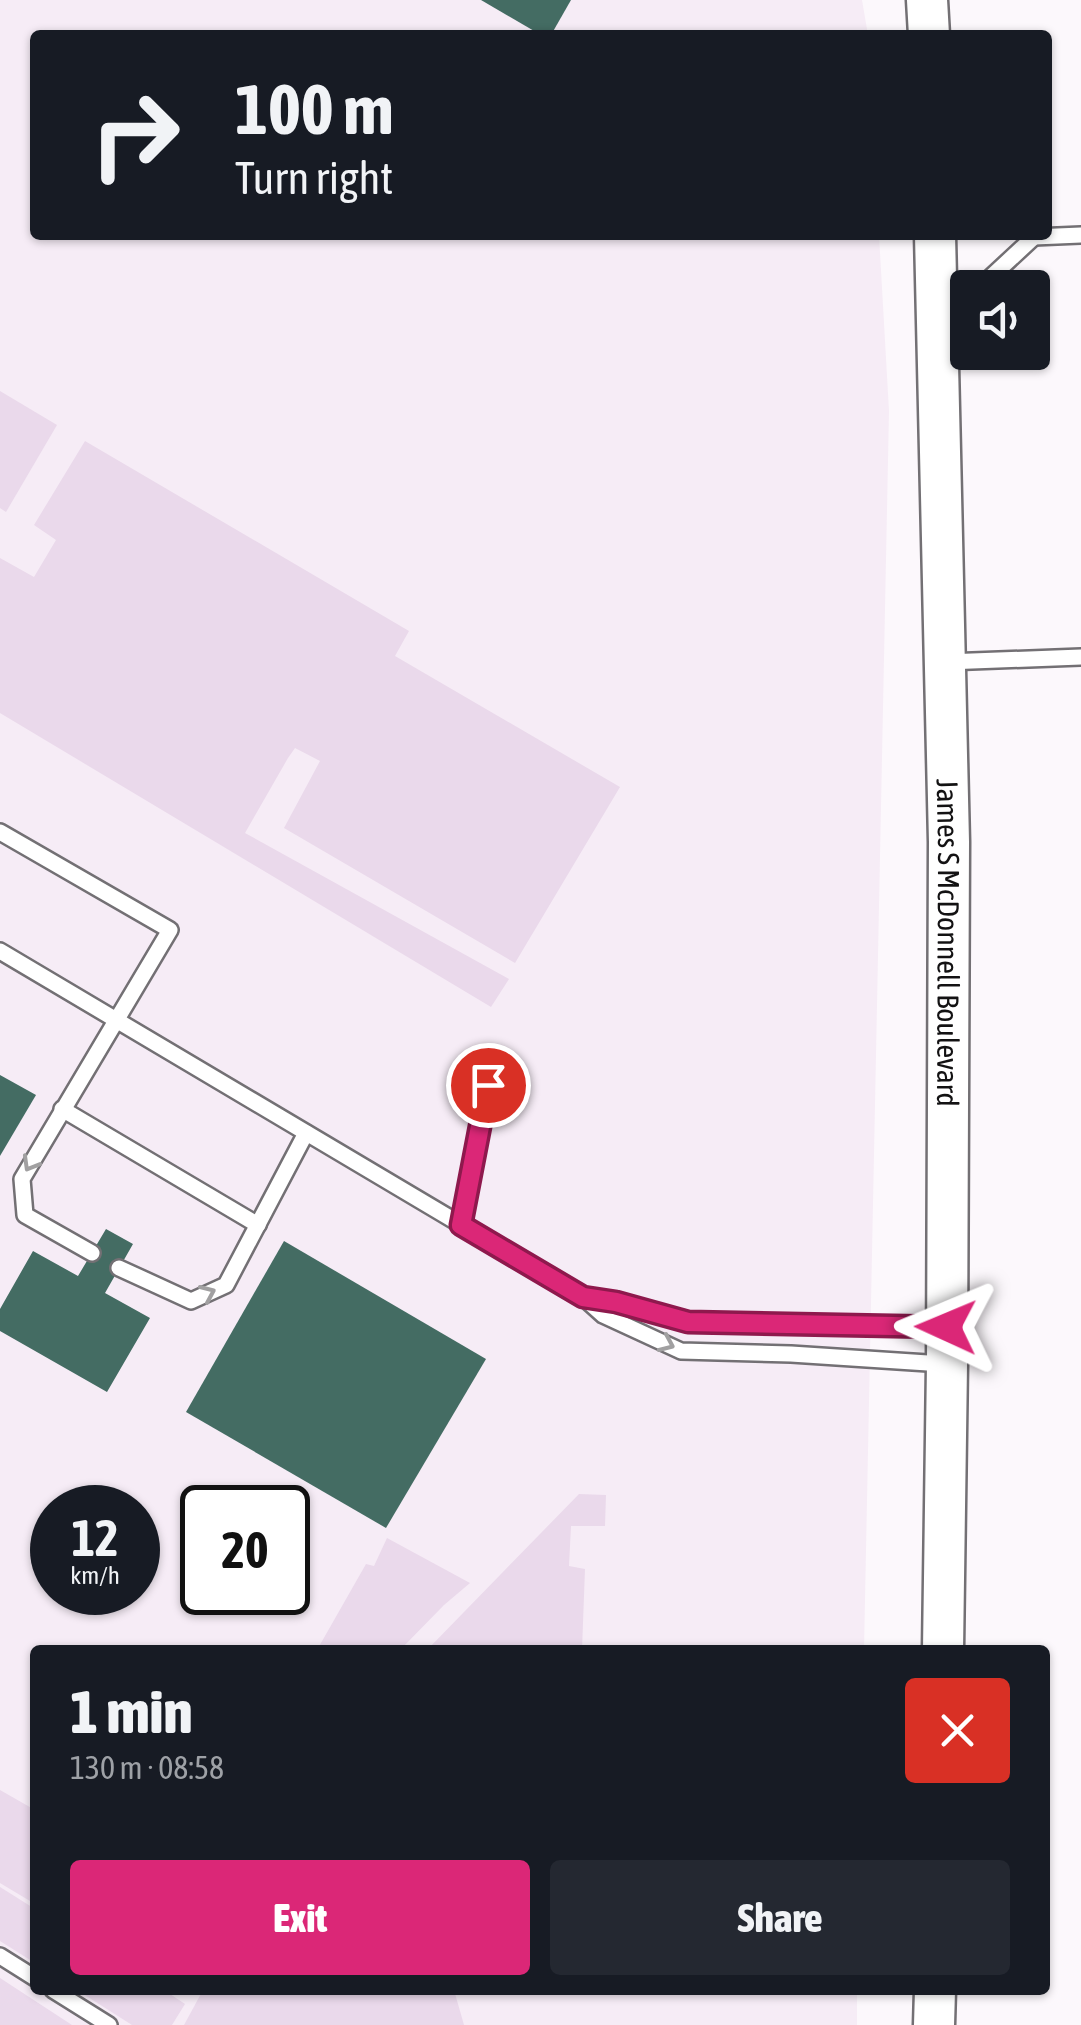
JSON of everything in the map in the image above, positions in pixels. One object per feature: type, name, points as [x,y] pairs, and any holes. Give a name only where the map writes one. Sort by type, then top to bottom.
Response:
[{"type":"street","points":[[928,0],[929,30]]},
{"type":"street","name":"James S McDonnell Boulevard","points":[[936,240],[949,860],[943,1645]]},
{"type":"street","points":[[934,2025],[935,1995]]},
{"type":"lane","points":[[1052,236],[1081,235]]},
{"type":"lane","points":[[997,270],[1028,240]]},
{"type":"lane","points":[[938,326],[950,315]]},
{"type":"lane","points":[[946,662],[1081,657]]},
{"type":"lane","points":[[0,832],[170,930],[22,1178],[25,1216],[92,1253]]},
{"type":"lane","points":[[0,951],[583,1297],[603,1315],[682,1351],[791,1354],[946,1346]]},
{"type":"lane","points":[[461,1225],[488,1085]]},
{"type":"lane","points":[[62,1109],[258,1225]]},
{"type":"lane","points":[[119,1268],[191,1300],[226,1285],[306,1133]]},
{"type":"lane","points":[[583,1297],[688,1322],[946,1346]]},
{"type":"lane","points":[[0,1956],[30,1975]]},
{"type":"lane","points":[[62,1995],[109,2025]]},
{"type":"shaded area","points":[[0,0],[862,0],[867,30],[30,30],[30,240],[879,240],[889,411],[864,1645],[30,1645],[30,1995],[857,1995],[857,2025],[0,2025]]},
{"type":"shaded area","points":[[0,391],[57,425],[6,512],[0,508]]},
{"type":"shaded area","points":[[85,441],[409,631],[395,656],[620,787],[515,963],[284,828],[320,761],[295,748],[288,758],[245,833],[509,979],[491,1007],[0,713],[0,558],[34,577],[56,540],[34,525]]},
{"type":"shaded area","points":[[579,1494],[606,1495],[605,1526],[571,1526],[569,1566],[585,1569],[582,1645],[432,1645]]},
{"type":"shaded area","points":[[387,1538],[470,1583],[405,1645],[320,1645],[366,1564],[374,1566]]},
{"type":"shaded area","points":[[0,1790],[30,1807],[30,1901],[0,1883]]},
{"type":"shaded area","points":[[0,1887],[30,1906],[30,1960],[0,1941]]},
{"type":"shaded area","points":[[0,1978],[72,2025],[0,2025]]},
{"type":"shaded area","points":[[85,1995],[172,1995],[185,2004],[172,2025],[132,2025]]},
{"type":"shaded area","points":[[200,1995],[455,1995],[464,2025],[184,2025]]},
{"type":"building","points":[[481,0],[571,0],[554,30],[532,30]]},
{"type":"building","points":[[0,1075],[36,1095],[0,1156]]},
{"type":"building","points":[[106,1229],[133,1244],[105,1293],[150,1318],[107,1392],[0,1331],[0,1309],[33,1251],[78,1276]]},
{"type":"building","points":[[284,1241],[486,1359],[386,1528],[186,1412]]},
{"type":"route","points":[[488,1085],[461,1225],[583,1297],[688,1322],[946,1327]]}]
